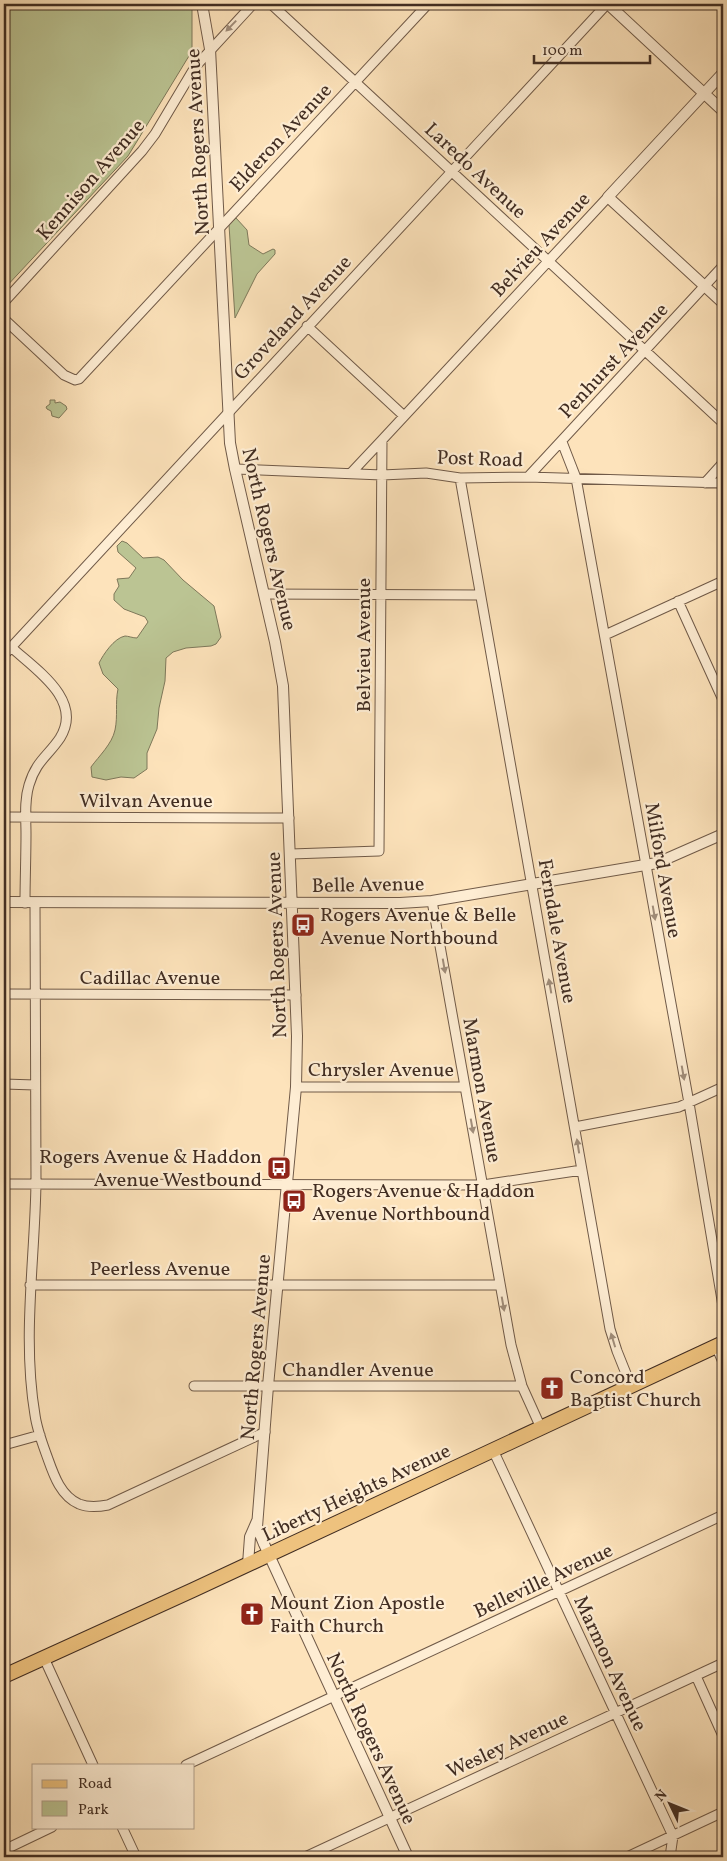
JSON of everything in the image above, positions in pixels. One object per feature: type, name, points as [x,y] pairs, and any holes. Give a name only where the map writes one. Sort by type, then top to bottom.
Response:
[{"type":"main road","name":"Liberty Heights Avenue","points":[[4,1676],[720,1345]]},
{"type":"street","name":"North Rogers Avenue","points":[[202,4],[210,49],[230,443],[275,642],[282,686],[291,854],[296,995],[296,1087],[257,1520],[260,1536],[408,1857]]},
{"type":"street","name":"Kennison Avenue","points":[[4,302],[142,150],[195,68],[210,49],[253,4]]},
{"type":"street","name":"Laredo Avenue","points":[[271,4],[644,352],[723,423]]},
{"type":"street","name":"Elderon Avenue","points":[[4,319],[64,375],[74,380],[79,379],[428,4]]},
{"type":"street","points":[[607,4],[723,111]]},
{"type":"street","name":"Groveland Avenue","points":[[4,655],[607,4]]},
{"type":"street","name":"Belvieu Avenue","points":[[351,473],[723,73]]},
{"type":"street","points":[[608,197],[723,303]]},
{"type":"street","name":"Penhurst Avenue","points":[[528,477],[723,266]]},
{"type":"street","points":[[307,326],[404,416]]},
{"type":"street","name":"Belvieu Avenue","points":[[291,854],[379,851],[382,440]]},
{"type":"street","name":"Milford Avenue","points":[[562,442],[576,478],[689,1103],[723,1306]]},
{"type":"street","points":[[705,483],[723,463]]},
{"type":"street","name":"Post Road","points":[[235,469],[382,475],[426,473],[460,478],[528,477],[723,483]]},
{"type":"street","name":"Ferndale Avenue","points":[[460,478],[610,1329],[632,1386]]},
{"type":"street","points":[[605,635],[723,581]]},
{"type":"street","points":[[264,594],[480,595]]},
{"type":"street","points":[[678,601],[723,700]]},
{"type":"street","points":[[11,647],[60,693],[66,708],[66,725],[63,732],[32,775],[26,799],[35,994],[36,1184],[30,1285],[30,1378],[35,1417],[40,1435],[52,1472],[64,1492],[78,1504],[87,1507],[108,1505],[265,1432]]},
{"type":"street","name":"Wilvan Avenue","points":[[4,817],[289,818]]},
{"type":"street","name":"Belle Avenue","points":[[4,902],[400,903],[432,901],[645,865],[664,860],[723,834]]},
{"type":"street","name":"Marmon Avenue","points":[[432,901],[511,1345],[522,1386],[541,1428]]},
{"type":"street","name":"Cadillac Avenue","points":[[4,994],[296,995]]},
{"type":"street","points":[[4,1084],[35,1085]]},
{"type":"street","name":"Chrysler Avenue","points":[[296,1087],[465,1087]]},
{"type":"street","points":[[575,1127],[680,1107],[723,1087]]},
{"type":"street","points":[[4,1184],[482,1185],[582,1170]]},
{"type":"street","name":"Peerless Avenue","points":[[30,1285],[500,1286]]},
{"type":"street","points":[[720,1345],[723,1362]]},
{"type":"street","name":"Chandler Avenue","points":[[194,1386],[522,1386]]},
{"type":"street","points":[[4,1445],[40,1435]]},
{"type":"street","name":"Marmon Avenue","points":[[493,1450],[672,1836]]},
{"type":"street","name":"Belleville Avenue","points":[[188,1764],[723,1515]]},
{"type":"street","points":[[248,1564],[250,1537],[257,1520]]},
{"type":"street","points":[[44,1658],[93,1764]]},
{"type":"street","name":"Wesley Avenue","points":[[305,1857],[723,1663]]},
{"type":"street","points":[[696,1676],[723,1736]]},
{"type":"street","points":[[627,1857],[723,1812]]},
{"type":"street","points":[[4,1850],[50,1828]]},
{"type":"street","points":[[122,1828],[136,1857]]},
{"type":"street","points":[[670,1857],[672,1836]]},
{"type":"green space","points":[[4,4],[191,4],[192,51],[128,156],[4,289]]},
{"type":"green space","points":[[236,218],[247,230],[249,245],[263,254],[273,249],[275,254],[257,274],[235,318],[229,225]]},
{"type":"green space","points":[[50,400],[55,400],[55,403],[60,402],[66,406],[67,409],[59,418],[52,416],[51,411],[46,407],[50,404]]},
{"type":"green space","points":[[122,541],[127,543],[143,558],[158,557],[164,560],[183,580],[214,606],[221,637],[216,644],[211,646],[186,648],[173,652],[166,658],[165,681],[157,729],[147,753],[147,769],[134,778],[121,777],[106,780],[92,777],[91,767],[108,745],[113,735],[116,725],[118,689],[103,674],[99,663],[113,643],[125,636],[137,638],[148,622],[145,617],[124,609],[114,600],[114,594],[119,586],[117,579],[129,578],[136,568],[118,552],[117,546]]},
{"type":"place","name":"Rogers Avenue & Belle Avenue Northbound","points":[[303,925]]},
{"type":"place","name":"Rogers Avenue & Haddon Avenue Westbound","points":[[279,1168]]},
{"type":"place","name":"Rogers Avenue & Haddon Avenue Northbound","points":[[294,1201]]},
{"type":"place","name":"Concord Baptist Church","points":[[552,1388]]},
{"type":"place","name":"Mount Zion Apostle Faith Church","points":[[252,1614]]}]
